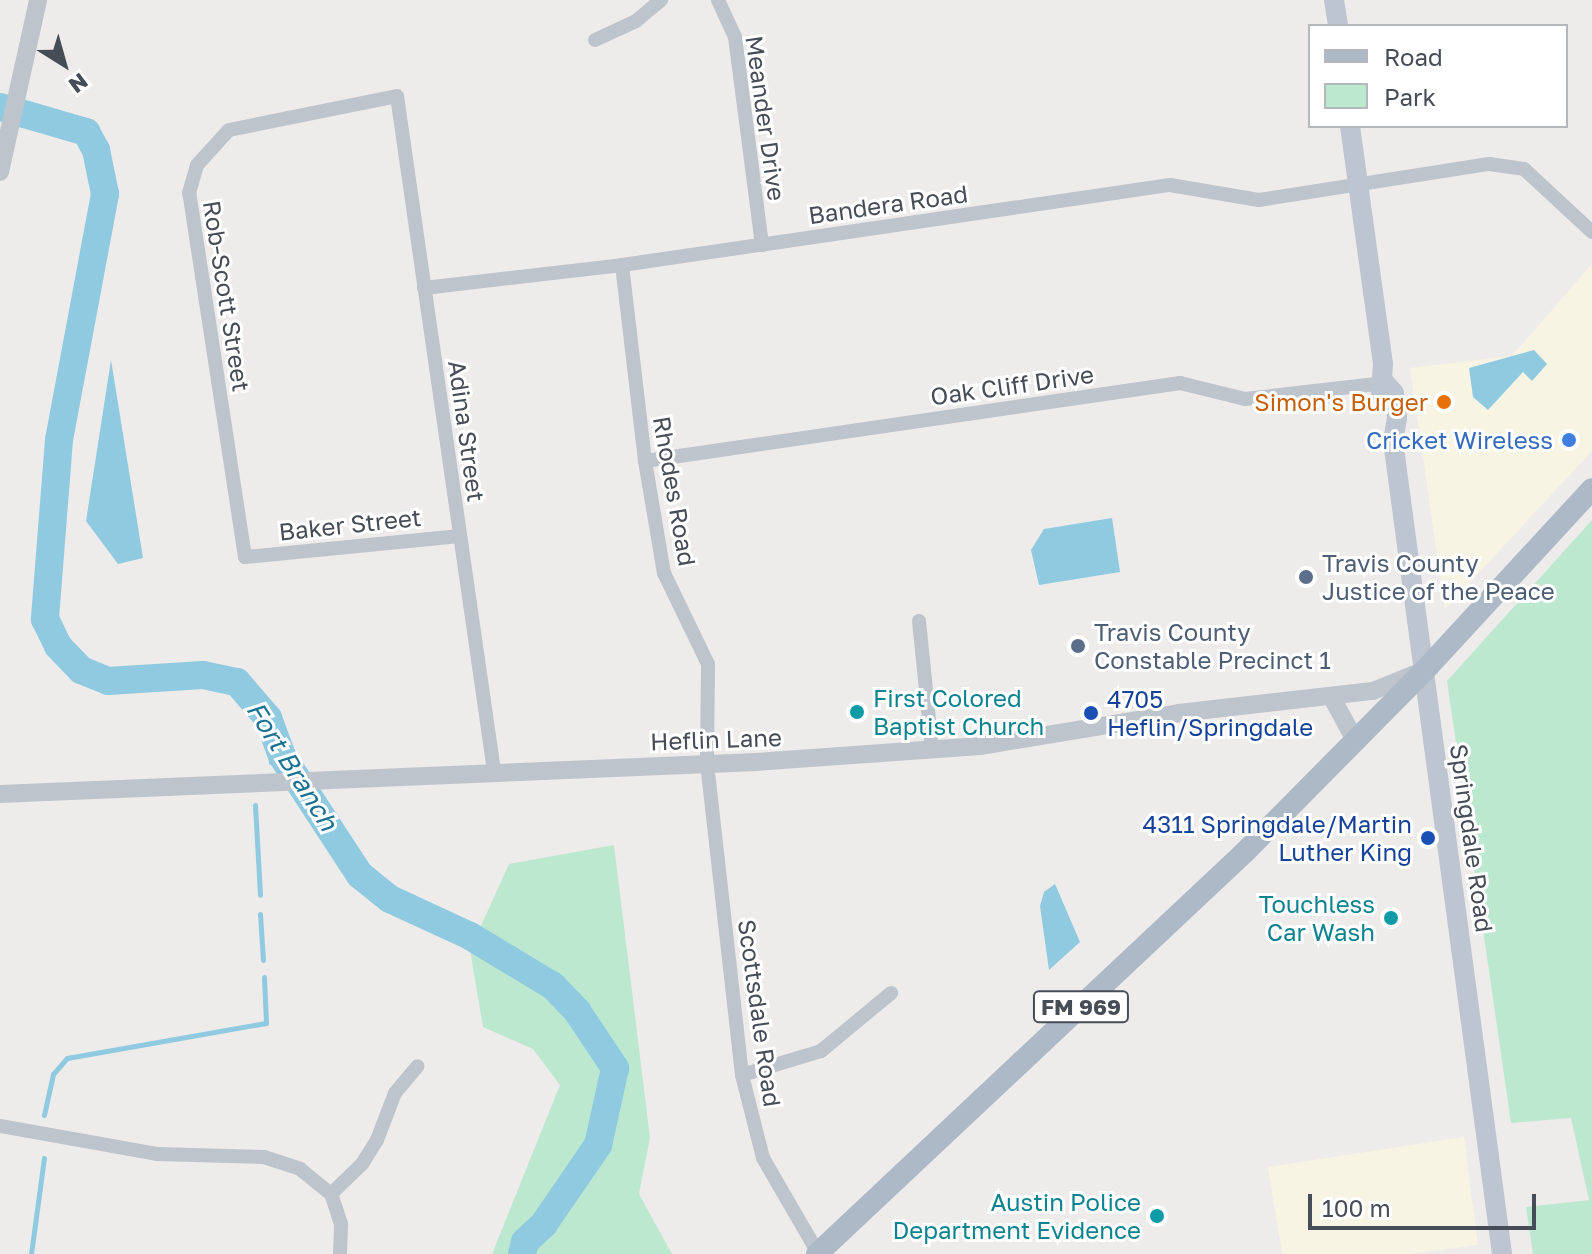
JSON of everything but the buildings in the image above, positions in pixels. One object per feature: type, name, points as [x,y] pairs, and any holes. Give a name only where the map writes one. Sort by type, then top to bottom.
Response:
[{"type":"main road","points":[[1334,0],[1338,24]]},
{"type":"main road","name":"Springdale Road","points":[[1350,128],[1385,383],[1381,395],[1384,419],[1392,430],[1502,1254]]},
{"type":"main road","name":"FM 969","points":[[817,1254],[1246,851],[1425,670],[1592,489]]},
{"type":"street","points":[[0,172],[38,0]]},
{"type":"street","points":[[595,40],[636,21],[661,0]]},
{"type":"street","name":"Meander Drive","points":[[718,0],[735,37],[762,245]]},
{"type":"street","name":"Adina Street","points":[[397,96],[494,771]]},
{"type":"street","name":"Rob-Scott Street","points":[[245,557],[191,217],[189,193],[197,165],[229,130],[397,96]]},
{"type":"street","name":"Bandera Road","points":[[424,288],[622,265],[1170,185],[1259,200],[1358,187],[1489,164],[1524,169],[1592,232]]},
{"type":"street","name":"Rhodes Road","points":[[622,265],[645,461],[664,573],[708,664],[707,763]]},
{"type":"street","name":"Oak Cliff Drive","points":[[645,461],[1180,383],[1245,399],[1385,383]]},
{"type":"street","name":"Baker Street","points":[[245,557],[460,536]]},
{"type":"street","points":[[919,621],[932,750]]},
{"type":"street","name":"Heflin Lane","points":[[0,794],[932,750],[1373,691],[1425,670]]},
{"type":"street","points":[[1331,696],[1355,740]]},
{"type":"street","name":"Scottsdale Road","points":[[707,763],[742,1075],[763,1158],[817,1254]]},
{"type":"street","points":[[742,1075],[821,1051],[891,993]]},
{"type":"street","points":[[331,1194],[362,1164],[377,1140],[395,1093],[418,1066]]},
{"type":"street","points":[[0,1126],[157,1154],[264,1157],[300,1169],[331,1194],[341,1224],[340,1254]]},
{"type":"shaded area","points":[[1592,264],[1592,451],[1445,609],[1410,368],[1512,356]]},
{"type":"shaded area","points":[[1464,1137],[1478,1245],[1409,1254],[1282,1254],[1268,1167]]},
{"type":"green space","points":[[1592,520],[1592,1254],[1533,1254],[1526,1207],[1589,1200],[1571,1118],[1511,1123],[1447,681]]},
{"type":"green space","points":[[614,845],[650,1138],[639,1194],[672,1254],[492,1254],[560,1085],[533,1049],[483,1027],[470,950],[509,864]]},
{"type":"water","points":[[1534,350],[1547,364],[1532,381],[1523,372],[1488,410],[1473,397],[1469,368]]},
{"type":"water","points":[[111,360],[143,558],[118,564],[86,521]]},
{"type":"water","points":[[1112,518],[1120,572],[1039,585],[1031,550],[1044,529]]},
{"type":"water","points":[[1055,884],[1080,942],[1049,970],[1040,906],[1044,892]]},
{"type":"waterway","name":"Fort Branch","points":[[0,107],[86,132],[96,150],[105,194],[59,440],[45,619],[58,646],[81,670],[108,681],[203,675],[237,682],[268,718],[282,756],[360,875],[390,899],[470,936],[553,986],[577,1011],[615,1068],[598,1145],[544,1224],[525,1242],[522,1254]]},
{"type":"waterway","points":[[271,762],[278,744]]},
{"type":"waterway","points":[[255,805],[260,895]]},
{"type":"waterway","points":[[260,914],[263,960]]},
{"type":"waterway","points":[[44,1115],[53,1074],[67,1058],[266,1023],[264,977]]},
{"type":"waterway","points":[[31,1254],[44,1158]]},
{"type":"place","name":"Simon's Burger","points":[[1444,402]]},
{"type":"place","name":"Cricket Wireless","points":[[1569,440]]},
{"type":"place","name":"Travis County Justice of the Peace","points":[[1306,577]]},
{"type":"place","name":"Travis County Constable Precinct 1","points":[[1078,646]]},
{"type":"place","name":"First Colored Baptist Church","points":[[857,712]]},
{"type":"place","name":"4705 Heflin/Springdale","points":[[1091,713]]},
{"type":"place","name":"4311 Springdale/Martin Luther King","points":[[1428,838]]},
{"type":"place","name":"Touchless Car Wash","points":[[1391,918]]},
{"type":"place","name":"Austin Police Department Evidence","points":[[1157,1216]]}]
